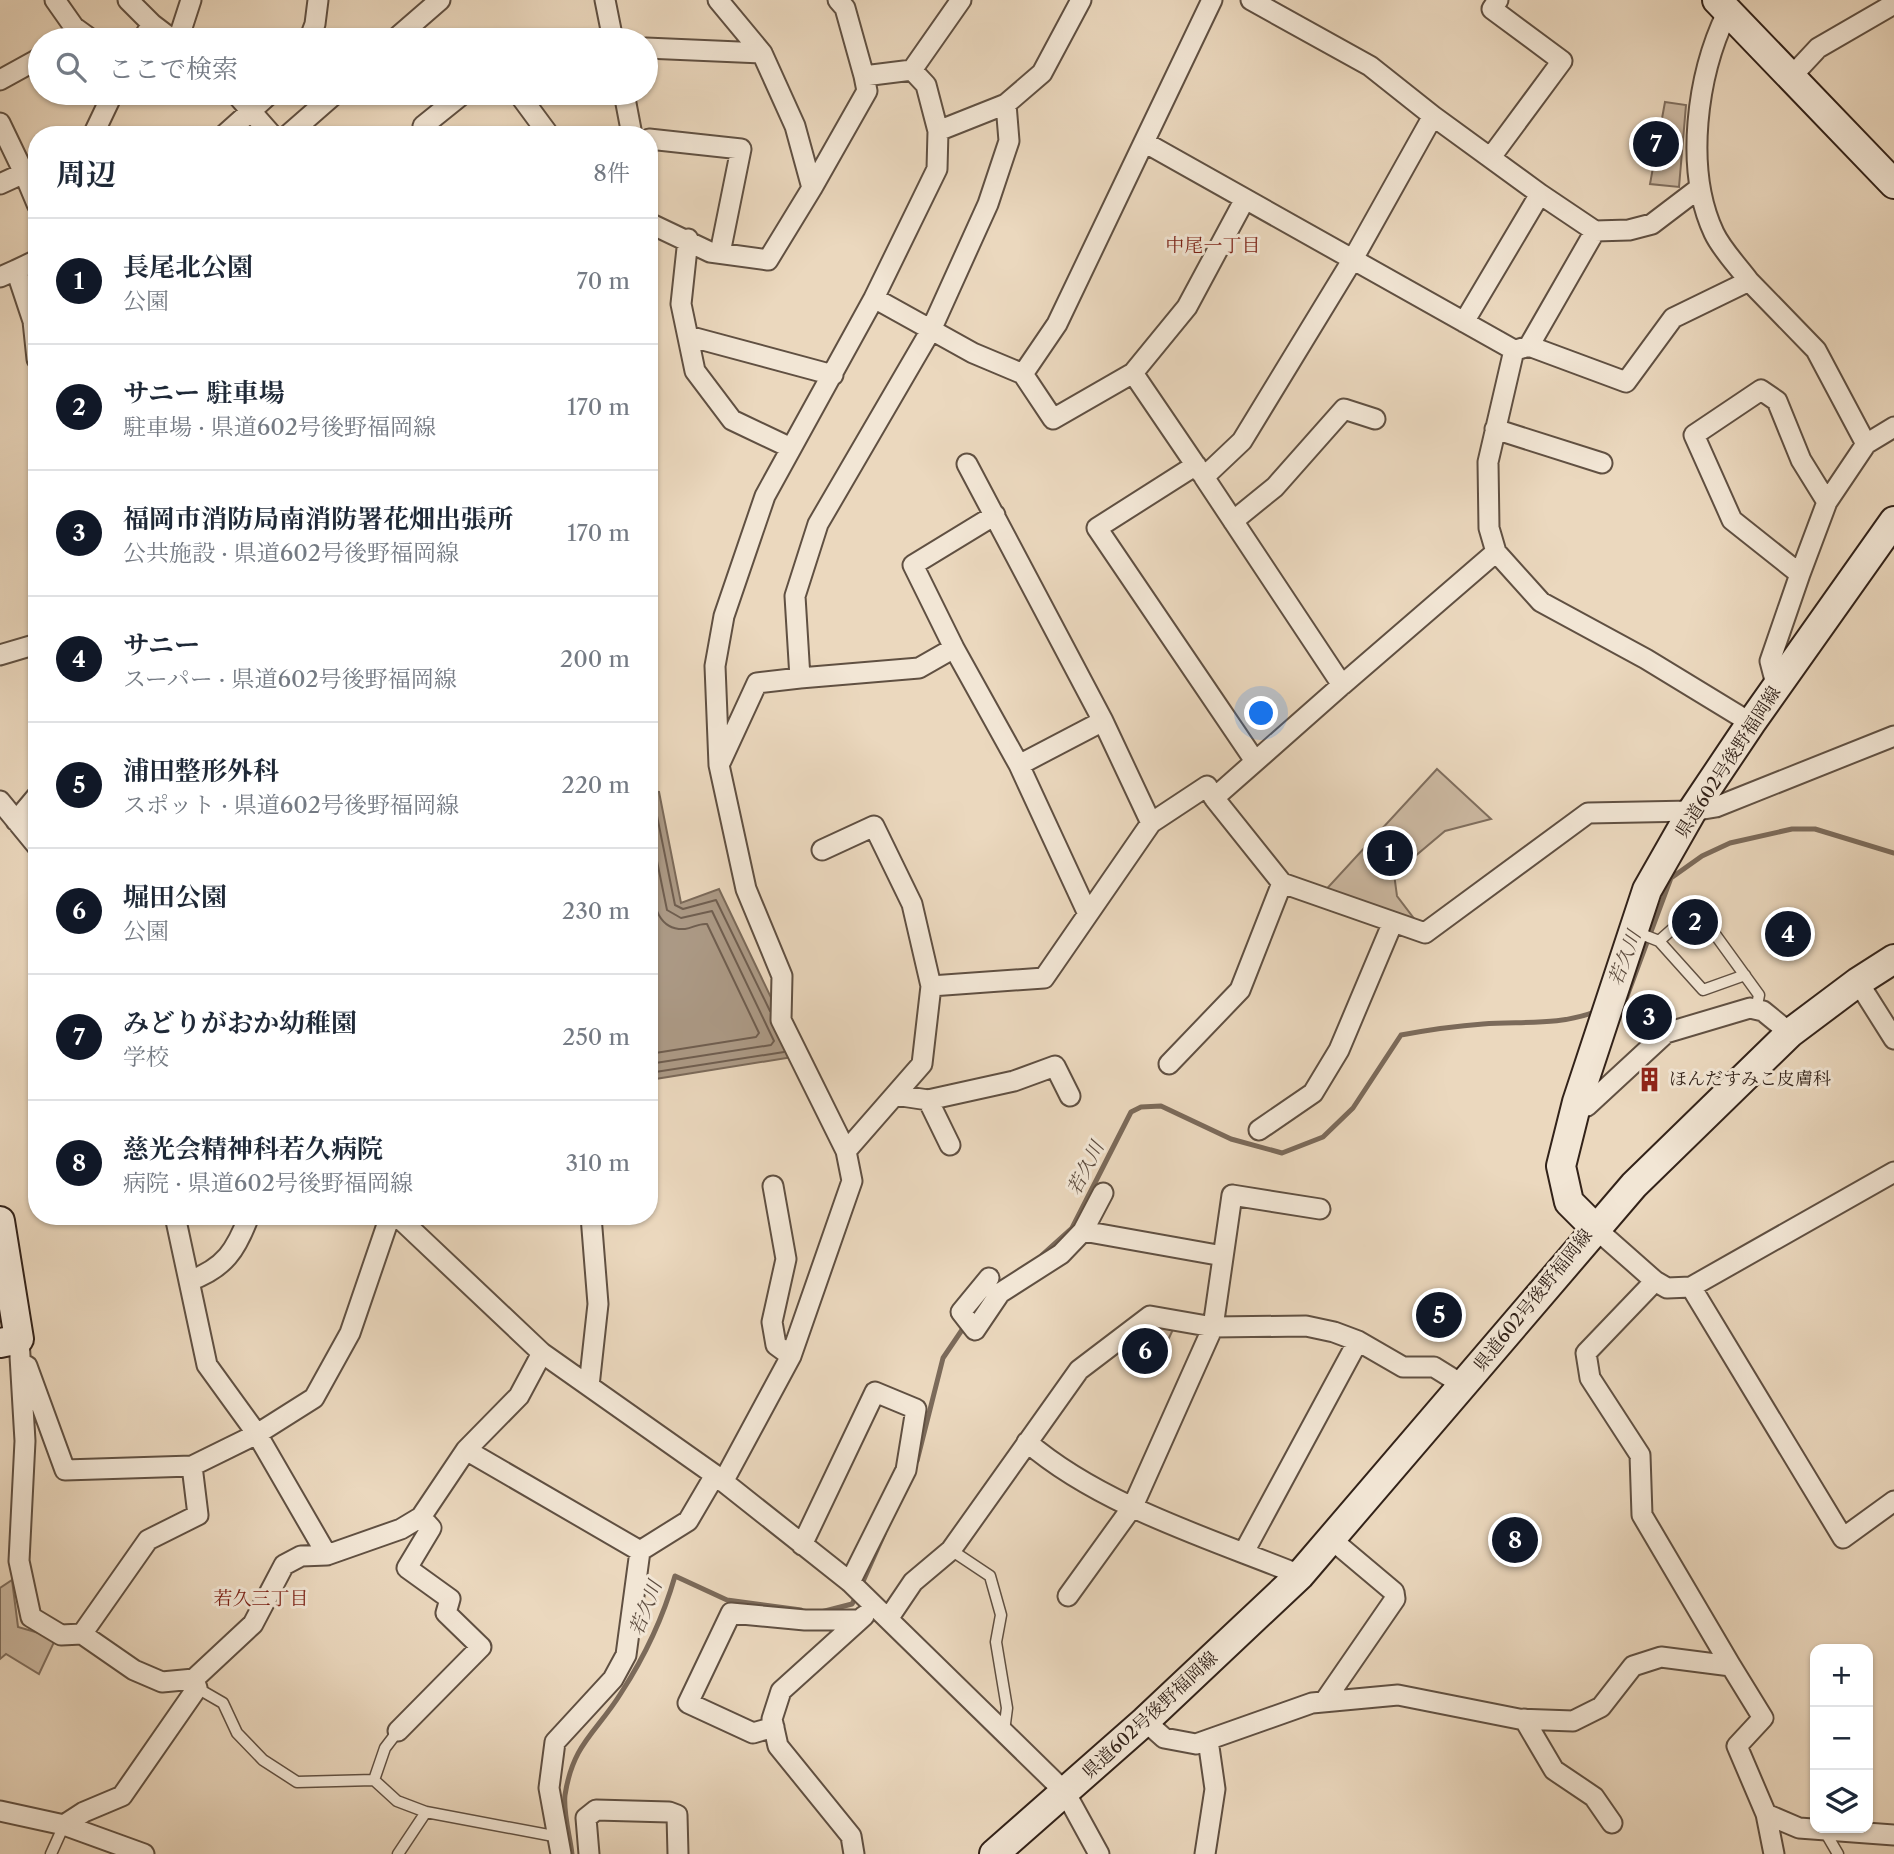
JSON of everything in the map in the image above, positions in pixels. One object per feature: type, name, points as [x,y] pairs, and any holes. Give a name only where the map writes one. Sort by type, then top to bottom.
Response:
[{"type":"main road","points":[[1720,4],[1894,184]]},
{"type":"main road","name":"県道602号後野福岡線","points":[[994,1854],[1145,1721],[1300,1575],[1596,1229],[1569,1202],[1561,1166],[1577,1102],[1647,890],[1692,811],[1894,521]]},
{"type":"main road","points":[[1596,1229],[1634,1185],[1790,1033],[1858,982],[1894,959]]},
{"type":"main road","points":[[0,1221],[9,1341]]},
{"type":"street","points":[[55,0],[65,28]]},
{"type":"street","points":[[128,0],[145,28]]},
{"type":"street","points":[[180,28],[191,0]]},
{"type":"street","points":[[314,28],[318,0]]},
{"type":"street","points":[[408,28],[440,0]]},
{"type":"street","points":[[605,0],[611,28]]},
{"type":"street","points":[[718,0],[762,53],[795,126],[812,188]]},
{"type":"street","points":[[658,227],[710,251],[768,260],[867,91],[845,8],[838,0]]},
{"type":"street","points":[[864,76],[912,69],[961,0]]},
{"type":"street","points":[[938,131],[1006,104],[1042,73],[1082,0]]},
{"type":"street","points":[[1023,374],[1057,324],[1212,0]]},
{"type":"street","points":[[1251,0],[1370,66],[1433,116],[1595,231],[1629,230],[1652,224],[1698,189]]},
{"type":"street","points":[[1491,157],[1562,61],[1492,9],[1498,0]]},
{"type":"street","points":[[1720,4],[1700,96],[1698,189],[1715,235],[1749,281],[1816,350],[1866,444]]},
{"type":"street","points":[[1790,78],[1818,48],[1894,4]]},
{"type":"street","points":[[658,49],[762,53]]},
{"type":"street","points":[[0,80],[28,65]]},
{"type":"street","points":[[639,1551],[688,1521],[719,1479],[791,1356],[852,1181],[846,1150],[781,1020],[782,976],[746,889],[719,765],[715,666],[724,616],[765,496],[874,298],[937,169],[938,131],[926,85],[912,69]]},
{"type":"street","points":[[800,678],[795,596],[818,524],[931,330],[988,204],[1009,141],[1006,104]]},
{"type":"street","points":[[97,126],[107,105]]},
{"type":"street","points":[[247,105],[265,126]]},
{"type":"street","points":[[233,126],[256,105]]},
{"type":"street","points":[[298,126],[322,105]]},
{"type":"street","points":[[428,126],[451,105]]},
{"type":"street","points":[[527,105],[542,126]]},
{"type":"street","points":[[626,105],[630,126]]},
{"type":"street","points":[[1255,761],[1097,528],[1200,471],[1242,441],[1353,259],[1433,116]]},
{"type":"street","points":[[0,123],[28,183]]},
{"type":"street","points":[[658,140],[741,149],[720,253]]},
{"type":"street","points":[[1144,142],[1464,322],[1521,348],[1626,382],[1673,318],[1749,281]]},
{"type":"street","points":[[0,184],[24,173]]},
{"type":"street","points":[[1464,322],[1540,194]]},
{"type":"street","points":[[874,298],[973,353],[1023,374],[1053,419],[1133,373],[1187,307],[1245,199]]},
{"type":"street","points":[[1595,231],[1521,348],[1496,429],[1488,463],[1489,528],[1496,552],[1541,602],[1646,659],[1751,723]]},
{"type":"street","points":[[688,239],[681,304],[695,371],[732,419],[791,449]]},
{"type":"street","points":[[28,264],[8,273],[28,311]]},
{"type":"street","points":[[688,336],[833,375]]},
{"type":"street","points":[[1133,373],[1342,685]]},
{"type":"street","points":[[1800,575],[1732,520],[1694,435],[1761,390],[1777,401],[1801,460],[1827,502]]},
{"type":"street","points":[[1233,521],[1275,487],[1343,409],[1375,419]]},
{"type":"street","points":[[1777,688],[1770,661],[1827,502],[1866,444],[1894,427]]},
{"type":"street","points":[[1496,429],[1602,463]]},
{"type":"street","points":[[968,464],[1103,721],[1151,823]]},
{"type":"street","points":[[995,515],[914,565],[954,648],[1019,765],[1088,914]]},
{"type":"street","points":[[1214,798],[1496,552]]},
{"type":"street","points":[[0,655],[28,646]]},
{"type":"street","points":[[719,765],[757,683],[919,668],[954,648]]},
{"type":"street","points":[[1019,765],[1103,721]]},
{"type":"street","points":[[931,986],[1044,978],[1151,823],[1207,786],[1282,883],[1425,933],[1588,813],[1692,811],[1716,807],[1894,736]]},
{"type":"street","points":[[0,801],[28,835]]},
{"type":"street","points":[[16,821],[28,807]]},
{"type":"street","points":[[822,850],[874,826],[912,904],[931,986],[922,1064],[846,1150]]},
{"type":"street","points":[[1169,1064],[1240,990],[1282,883]]},
{"type":"street","points":[[1259,1130],[1313,1093],[1339,1050],[1393,922]]},
{"type":"street","points":[[1858,982],[1894,1039]]},
{"type":"street","points":[[1577,1102],[1587,1105],[1666,1033],[1750,1008],[1763,1011],[1790,1033]]},
{"type":"street","points":[[895,1096],[928,1100],[1014,1081],[1055,1066],[1070,1096]]},
{"type":"street","points":[[928,1100],[950,1145]]},
{"type":"street","points":[[1596,1229],[1667,1288],[1691,1287],[1894,1172]]},
{"type":"street","points":[[773,1186],[786,1259],[772,1322],[776,1345],[791,1356]]},
{"type":"street","points":[[989,1278],[961,1311],[975,1330],[1000,1293],[1060,1254],[1083,1231],[1104,1193]]},
{"type":"street","points":[[1068,1595],[1133,1506],[1213,1327],[1232,1195],[1320,1209]]},
{"type":"street","points":[[177,1225],[207,1365],[257,1434],[327,1555]]},
{"type":"street","points":[[189,1281],[211,1273],[237,1247],[246,1225]]},
{"type":"street","points":[[9,1341],[65,1470],[192,1466],[257,1434],[314,1398],[350,1333],[387,1225]]},
{"type":"street","points":[[407,1225],[542,1353],[719,1479],[867,1599],[1065,1793],[1099,1854]]},
{"type":"street","points":[[589,1386],[598,1304],[592,1225]]},
{"type":"street","points":[[1083,1231],[1223,1256]]},
{"type":"street","points":[[1656,1281],[1586,1353],[1590,1378],[1640,1455],[1642,1515],[1763,1717],[1737,1746],[1766,1814],[1773,1854]]},
{"type":"street","points":[[1691,1287],[1843,1538],[1894,1502]]},
{"type":"street","points":[[867,1599],[913,1582],[951,1550],[1079,1370],[1150,1316],[1213,1327],[1306,1326],[1358,1340],[1403,1367],[1434,1367],[1463,1385]]},
{"type":"street","points":[[1244,1552],[1358,1340]]},
{"type":"street","points":[[9,1341],[25,1441],[19,1561],[31,1617],[61,1635],[82,1634],[134,1670],[162,1682],[195,1684]]},
{"type":"street","points":[[64,1825],[85,1812],[122,1796],[195,1684],[253,1623],[284,1565],[301,1556],[327,1555],[401,1529],[421,1517],[466,1450],[519,1396],[542,1353]]},
{"type":"street","points":[[802,1545],[875,1392],[916,1409],[906,1470],[859,1620],[781,1691],[772,1718],[778,1746],[851,1836],[854,1854]]},
{"type":"street","points":[[1027,1442],[1054,1465],[1133,1506],[1300,1575]]},
{"type":"street","points":[[466,1450],[639,1551]]},
{"type":"street","points":[[82,1634],[148,1540],[198,1515],[192,1466]]},
{"type":"street","points":[[398,1731],[481,1647],[446,1613],[450,1599],[407,1568],[431,1528],[421,1517]]},
{"type":"street","points":[[1324,1702],[1395,1599],[1394,1592],[1331,1539]]},
{"type":"street","points":[[560,1846],[550,1788],[555,1742],[613,1679],[625,1655],[639,1551]]},
{"type":"street","points":[[774,1727],[753,1732],[688,1703],[731,1613],[805,1620],[859,1620]]},
{"type":"street","points":[[1145,1721],[1164,1738],[1196,1744],[1312,1703],[1398,1695],[1524,1719],[1573,1721],[1601,1707],[1633,1666],[1661,1657],[1731,1666]]},
{"type":"street","points":[[1524,1719],[1554,1770],[1594,1797],[1612,1823]]},
{"type":"street","points":[[1205,1854],[1215,1789],[1208,1740]]},
{"type":"street","points":[[589,1854],[586,1818],[596,1810],[669,1812],[677,1815],[678,1854]]},
{"type":"street","points":[[0,1811],[64,1825],[144,1854]]},
{"type":"street","points":[[1766,1814],[1799,1828],[1810,1828]]},
{"type":"street","points":[[1871,1833],[1894,1835]]},
{"type":"lane","points":[[1658,941],[1696,908],[1759,995],[1756,1010]]},
{"type":"lane","points":[[1633,930],[1658,941],[1703,990],[1745,975]]},
{"type":"lane","points":[[951,1550],[990,1576],[1001,1615],[996,1642],[1007,1708],[1004,1732]]},
{"type":"lane","points":[[195,1684],[223,1703],[237,1734],[263,1760],[297,1782],[374,1780],[397,1801],[426,1812],[560,1846]]},
{"type":"lane","points":[[374,1780],[385,1748],[398,1731]]},
{"type":"lane","points":[[398,1854],[426,1812]]},
{"type":"lane","points":[[51,1854],[64,1825]]},
{"type":"lane","points":[[1826,1833],[1838,1854]]},
{"type":"shaded area","points":[[1665,102],[1686,105],[1679,187],[1650,184]]},
{"type":"shaded area","points":[[1437,769],[1491,819],[1445,831],[1394,874],[1397,896],[1425,933],[1320,896]]},
{"type":"shaded area","points":[[1150,1316],[1178,1319],[1157,1363],[1142,1372],[1118,1339]]},
{"type":"shaded area","points":[[12,1580],[18,1627],[56,1638],[39,1674],[6,1654],[0,1659],[0,1588]]},
{"type":"water","points":[[658,792],[681,903],[719,889],[799,1056],[658,1079]]},
{"type":"waterway","name":"若久川","points":[[1622,1000],[1626,999],[1671,878],[1702,856],[1730,843],[1792,829],[1815,829],[1894,853]]},
{"type":"waterway","name":"若久川","points":[[1042,1255],[1072,1228],[1131,1112],[1141,1107],[1161,1106],[1231,1139],[1282,1153],[1323,1137],[1353,1108],[1401,1035],[1473,1025],[1555,1021],[1597,1011]]},
{"type":"waterway","name":"若久川","points":[[917,1461],[943,1358],[966,1324]]},
{"type":"waterway","name":"若久川","points":[[861,1586],[884,1534]]},
{"type":"waterway","name":"若久川","points":[[572,1854],[565,1795],[574,1763],[587,1739],[638,1665],[659,1622],[675,1576],[727,1600],[801,1610]]},
{"type":"waterway","name":"若久川","points":[[821,1612],[852,1604],[857,1595]]},
{"type":"place","name":"みどりがおか幼稚園","points":[[1656,144]]},
{"type":"place","name":"長尾北公園","points":[[1390,853]]},
{"type":"place","name":"サニー 駐車場","points":[[1695,922]]},
{"type":"place","name":"サニー","points":[[1788,934]]},
{"type":"place","name":"福岡市消防局南消防署花畑出張所","points":[[1649,1017]]},
{"type":"place","name":"ほんだすみこ皮膚科","points":[[1649,1079]]},
{"type":"place","name":"浦田整形外科","points":[[1439,1315]]},
{"type":"place","name":"堀田公園","points":[[1145,1351]]},
{"type":"place","name":"慈光会精神科若久病院","points":[[1515,1540]]},
{"type":"district","name":"中尾一丁目","points":[[1213,245]]},
{"type":"district","name":"若久三丁目","points":[[261,1598]]}]
